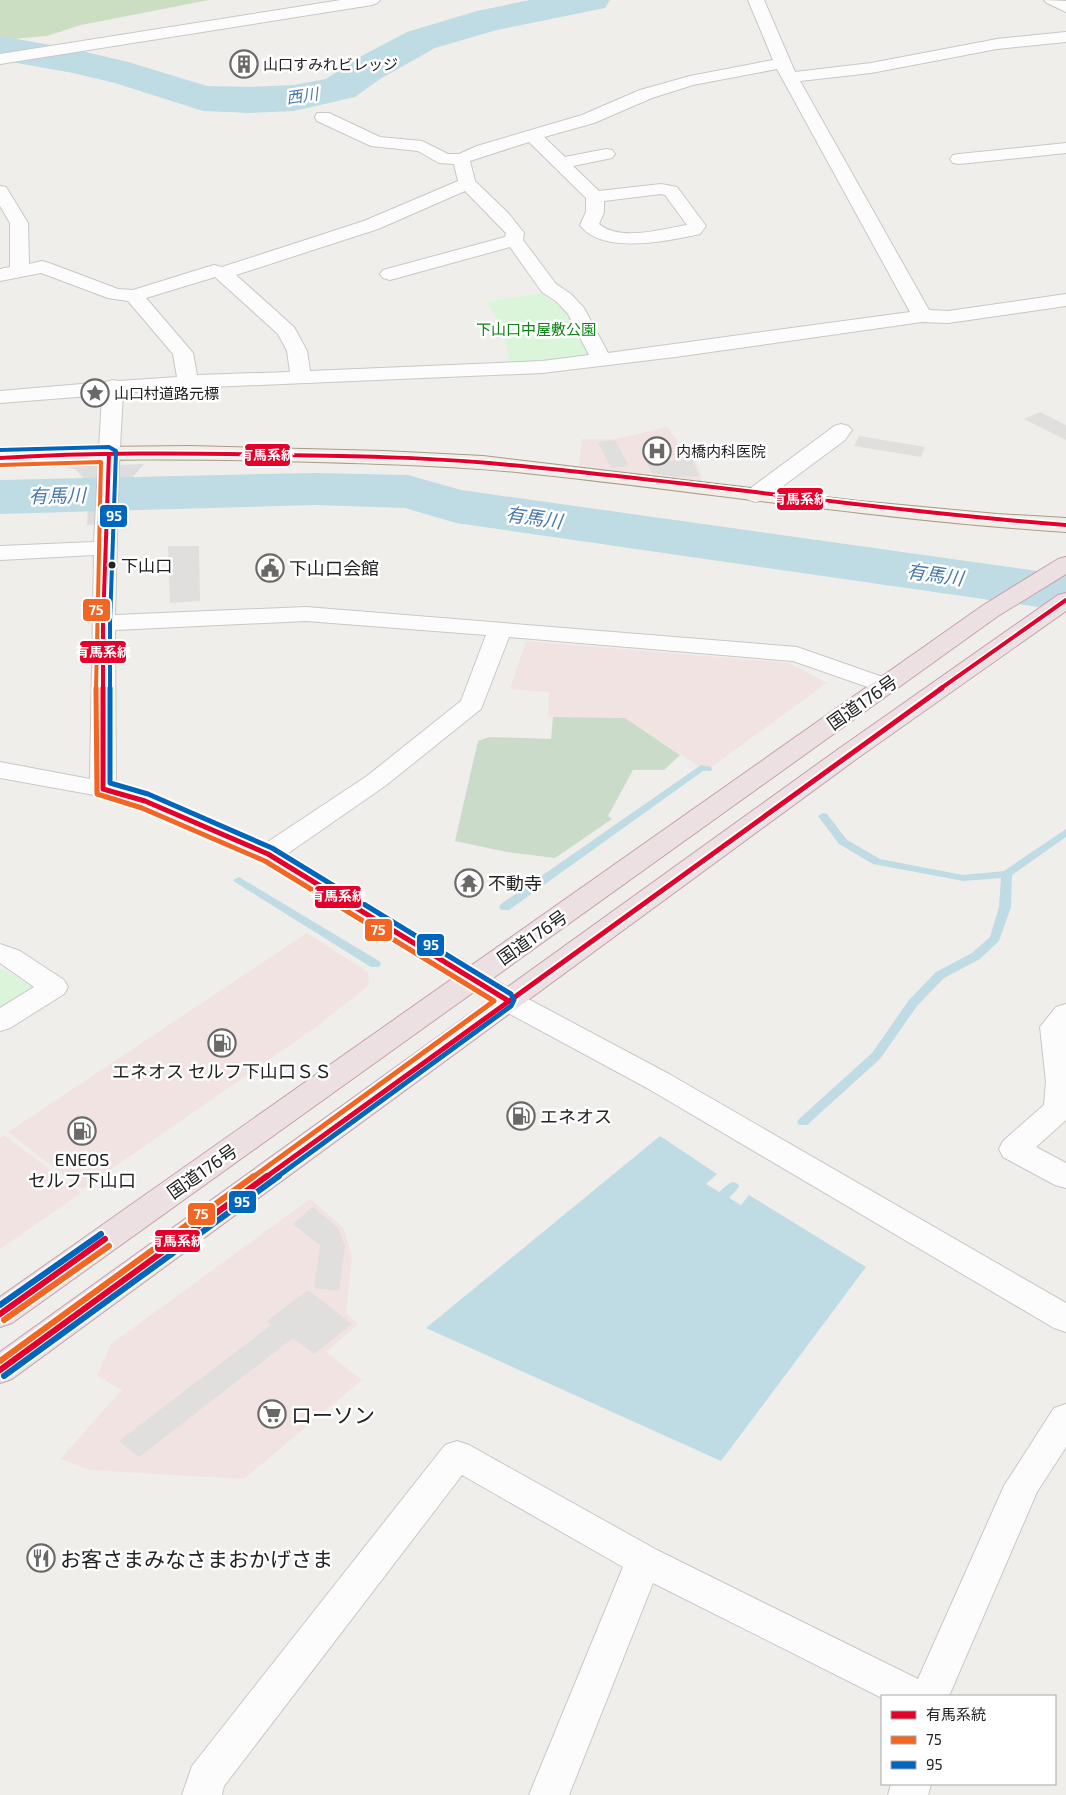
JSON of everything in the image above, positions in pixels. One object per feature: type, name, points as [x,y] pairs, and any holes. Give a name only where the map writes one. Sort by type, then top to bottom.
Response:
[{"type":"highway","name":"国道176号","points":[[0,1314],[990,611],[1066,564]]},
{"type":"highway","name":"国道176号","points":[[0,1370],[507,1000],[1066,600]]},
{"type":"main road","points":[[0,458],[109,459],[322,455],[465,462],[632,479],[935,517],[1066,525]]},
{"type":"street","points":[[5,58],[372,0]]},
{"type":"street","points":[[1052,0],[1066,7]]},
{"type":"street","points":[[760,1],[786,70],[922,316]]},
{"type":"street","points":[[323,117],[377,142],[422,146],[445,159],[461,159],[483,150],[588,118],[646,94],[690,81],[786,70],[871,68],[997,44],[1066,37]]},
{"type":"street","points":[[533,136],[595,197],[596,212],[589,226],[595,233],[618,239],[694,230],[697,226],[671,192],[661,189],[595,197]]},
{"type":"street","points":[[959,159],[1066,148]]},
{"type":"street","points":[[562,163],[606,154]]},
{"type":"street","points":[[461,159],[468,183],[503,218],[515,233],[514,240],[549,288],[564,298],[577,312],[601,360]]},
{"type":"street","points":[[0,275],[42,267],[115,294],[134,296],[214,271],[223,272],[371,225],[468,183]]},
{"type":"street","points":[[0,190],[19,223],[20,272]]},
{"type":"street","points":[[390,274],[514,240]]},
{"type":"street","points":[[223,272],[287,331],[297,351],[301,377]]},
{"type":"street","points":[[134,296],[183,353],[188,382]]},
{"type":"street","points":[[0,396],[113,386],[542,367],[922,316],[948,317],[1066,300]]},
{"type":"street","points":[[103,789],[103,623],[113,386]]},
{"type":"street","points":[[756,495],[837,435],[841,430]]},
{"type":"street","points":[[0,554],[106,548]]},
{"type":"street","points":[[103,623],[306,614],[500,629],[796,654],[885,686]]},
{"type":"street","points":[[268,854],[376,781],[472,704],[500,629]]},
{"type":"street","points":[[0,770],[103,789],[145,801],[268,854],[474,978],[507,1000],[658,1081],[1066,1319]]},
{"type":"street","points":[[0,953],[10,956],[54,987],[0,1021]]},
{"type":"street","points":[[1066,1014],[1054,1027],[1061,1082],[1059,1109],[1014,1149],[1066,1177]]},
{"type":"street","points":[[930,1695],[1022,1486],[1066,1418]]},
{"type":"street","points":[[202,1795],[206,1779],[457,1455],[644,1561],[913,1695]]},
{"type":"street","points":[[549,1795],[644,1561]]},
{"type":"shaded area","points":[[1040,412],[1066,425],[1066,440],[1024,419]]},
{"type":"shaded area","points":[[668,427],[686,456],[693,455],[702,482],[579,466],[582,439],[616,439]]},
{"type":"shaded area","points":[[859,436],[925,447],[921,457],[854,446]]},
{"type":"shaded area","points":[[615,440],[629,466],[611,468],[598,442]]},
{"type":"shaded area","points":[[692,459],[699,476],[677,477],[652,473],[647,463]]},
{"type":"shaded area","points":[[168,546],[199,546],[200,601],[170,603]]},
{"type":"shaded area","points":[[526,641],[789,663],[827,683],[706,771],[625,718],[553,717],[548,715],[549,692],[510,689]]},
{"type":"shaded area","points":[[307,933],[368,972],[369,985],[316,1027],[84,1188],[79,1187],[8,1132]]},
{"type":"shaded area","points":[[4,1135],[81,1193],[0,1249],[0,1138]]},
{"type":"shaded area","points":[[310,1199],[343,1227],[352,1256],[346,1313],[358,1324],[326,1352],[362,1380],[244,1479],[90,1470],[60,1459],[122,1390],[97,1376],[111,1344]]},
{"type":"shaded area","points":[[313,1207],[338,1228],[345,1246],[339,1291],[314,1288],[320,1245],[293,1224]]},
{"type":"shaded area","points":[[308,1290],[352,1324],[314,1354],[293,1338],[139,1457],[119,1441],[271,1325],[267,1321]]},
{"type":"green space","points":[[0,0],[209,0],[81,25],[47,36],[0,40]]},
{"type":"green space","name":"下山口中屋敷公園","points":[[542,293],[569,314],[590,355],[586,357],[510,363],[503,326],[486,302]]},
{"type":"green space","points":[[553,717],[625,718],[680,755],[664,770],[633,770],[608,816],[612,819],[555,858],[507,852],[455,841],[478,741],[489,737],[551,739]]},
{"type":"green space","points":[[0,968],[36,989],[0,1012]]},
{"type":"water","points":[[660,1136],[717,1174],[706,1184],[741,1205],[749,1195],[866,1267],[721,1461],[426,1328]]},
{"type":"pier","points":[[144,464],[127,484],[127,523],[87,525],[89,484],[75,469],[66,467]]},
{"type":"waterway","name":"西川","points":[[0,48],[73,61],[128,74],[203,98],[250,100],[294,98],[340,88],[366,70],[421,40],[491,19],[591,0]]},
{"type":"waterway","name":"有馬川","points":[[0,497],[315,489],[408,492],[456,506],[1066,593]]},
{"type":"waterway","points":[[505,907],[701,768],[707,769]]},
{"type":"waterway","points":[[823,816],[843,842],[877,862],[963,878],[1007,874]]},
{"type":"waterway","points":[[1007,874],[1066,832]]},
{"type":"waterway","points":[[803,1122],[876,1056],[913,1003],[940,975],[976,956],[995,938],[1005,907],[1007,874]]},
{"type":"waterway","points":[[239,880],[375,964]]},
{"type":"waterway","points":[[724,1195],[733,1187]]},
{"type":"transit line","name":"95","points":[[0,450],[109,447],[116,451],[110,623],[110,783],[148,794],[272,848],[511,994],[514,1000],[511,1006],[4,1376]]},
{"type":"transit line","name":"有馬系統","points":[[0,458],[70,454],[174,453],[457,461],[585,473],[859,506],[1066,525]]},
{"type":"transit line","name":"有馬系統","points":[[109,454],[103,623],[103,789],[145,801],[268,854],[507,1000]]},
{"type":"transit line","name":"75","points":[[0,465],[101,462],[96,623],[97,794],[142,808],[265,861],[494,1001],[0,1361]]},
{"type":"transit line","name":"有馬系統","points":[[0,1370],[846,755],[1066,600]]},
{"type":"transit line","name":"95","points":[[0,1305],[101,1234]]},
{"type":"transit line","name":"有馬系統","points":[[0,1314],[105,1239]]},
{"type":"transit line","name":"75","points":[[4,1320],[109,1246]]},
{"type":"place","name":"山口すみれビレッジ","points":[[244,64]]},
{"type":"place","name":"山口村道路元標","points":[[95,393]]},
{"type":"place","name":"内橋内科医院","points":[[657,451]]},
{"type":"place","name":"下山口","points":[[112,565]]},
{"type":"place","name":"下山口会館","points":[[270,568]]},
{"type":"place","name":"不動寺","points":[[469,883]]},
{"type":"place","name":"エネオス セルフ下山口ＳＳ","points":[[222,1043]]},
{"type":"place","name":"エネオス","points":[[521,1116]]},
{"type":"place","name":"ENEOS セルフ下山口","points":[[82,1131]]},
{"type":"place","name":"ローソン","points":[[272,1414]]},
{"type":"place","name":"お客さまみなさまおかげさま","points":[[41,1558]]}]
